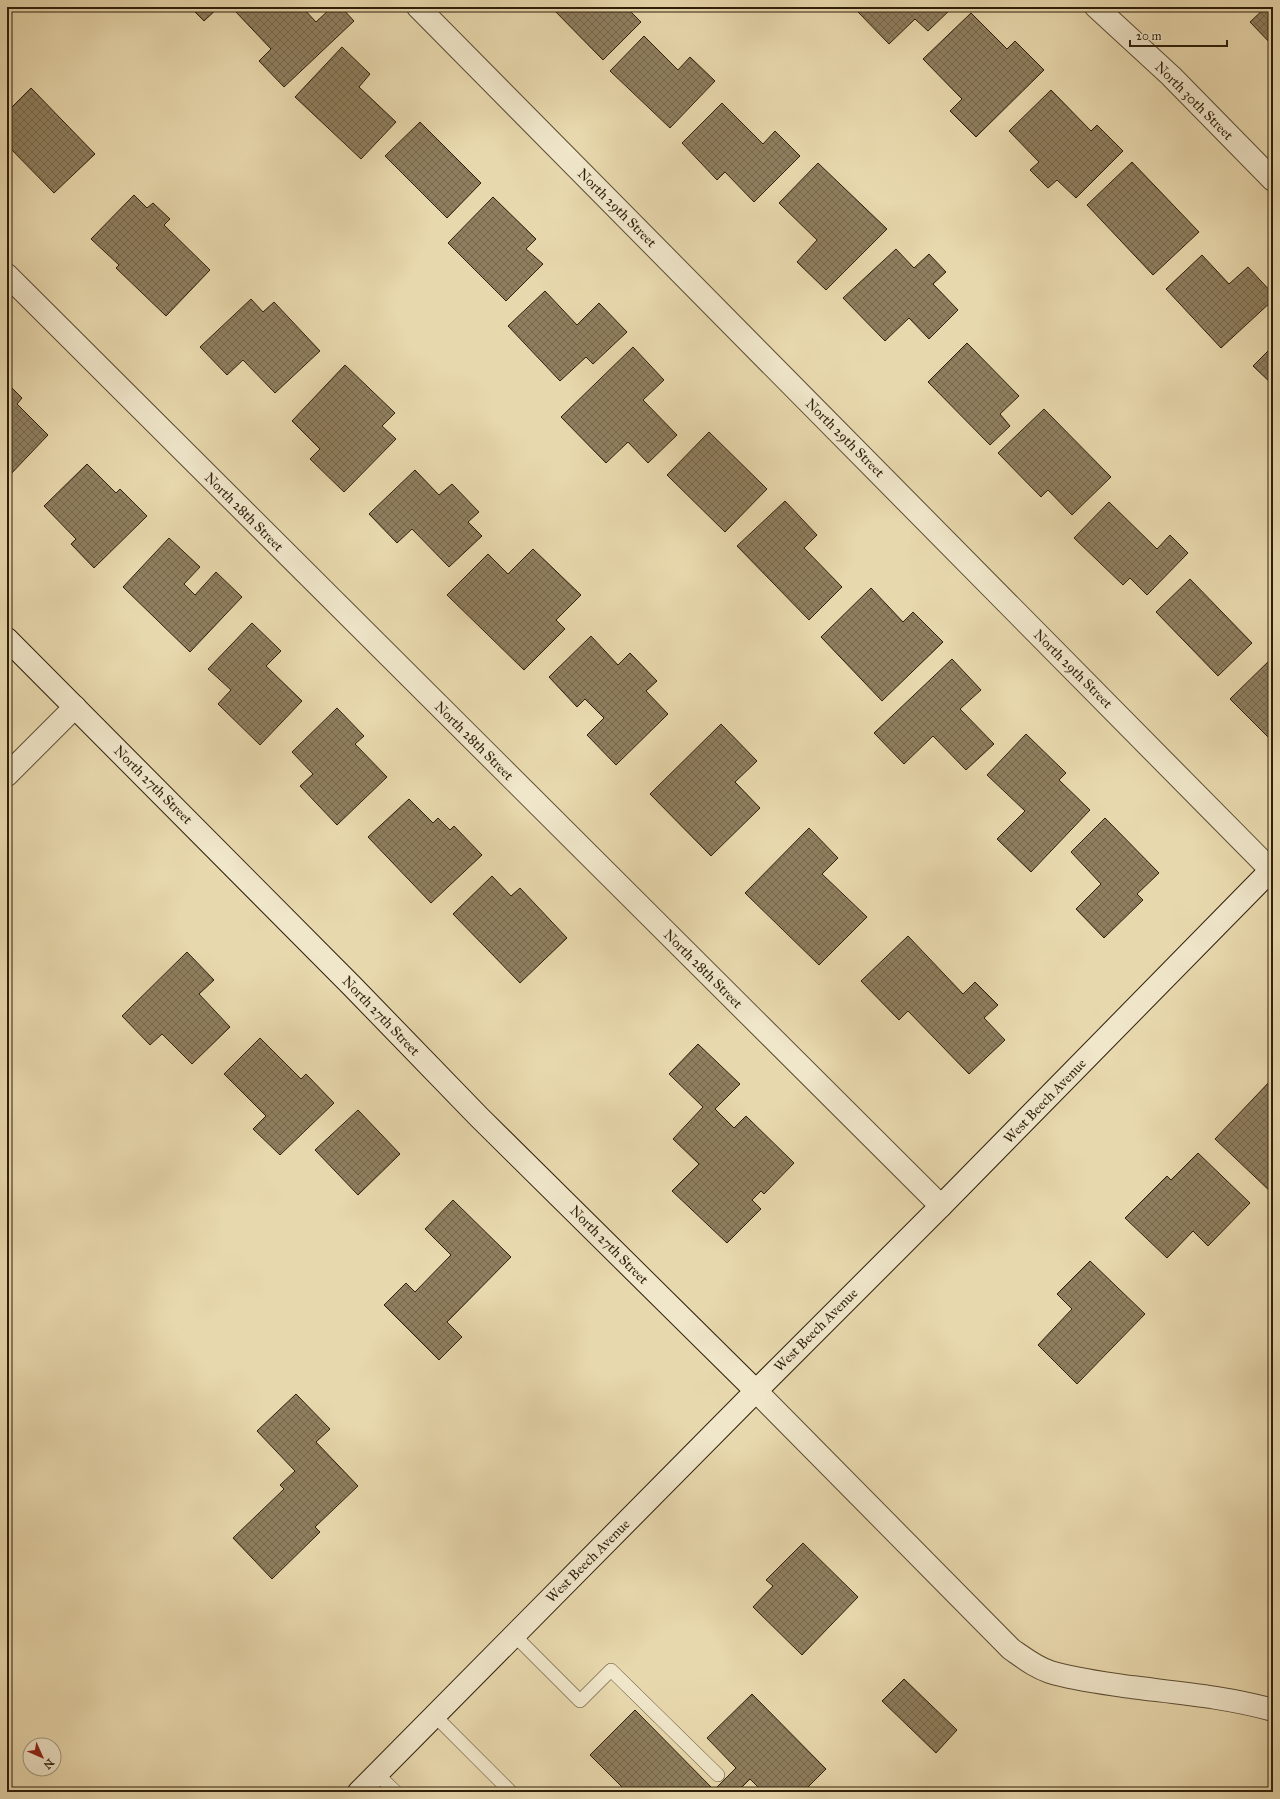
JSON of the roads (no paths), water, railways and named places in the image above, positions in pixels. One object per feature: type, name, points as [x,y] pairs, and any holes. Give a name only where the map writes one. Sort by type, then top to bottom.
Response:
[{"type":"street","name":"North 29th Street","points":[[418,7],[1272,869]]},
{"type":"street","name":"North 30th Street","points":[[1096,7],[1171,76],[1273,180]]},
{"type":"street","name":"North 28th Street","points":[[7,275],[941,1206]]},
{"type":"street","name":"North 27th Street","points":[[7,639],[352,986],[479,1117],[756,1391],[1011,1649],[1032,1664],[1050,1672],[1073,1678],[1220,1698],[1273,1710]]},
{"type":"street","points":[[7,775],[75,707]]},
{"type":"street","name":"West Beech Avenue","points":[[359,1792],[941,1206],[1272,869]]},
{"type":"lane","points":[[514,1635],[580,1700],[611,1670],[718,1775]]},
{"type":"lane","points":[[435,1716],[511,1792]]},
{"type":"lane","points":[[377,1774],[396,1792]]}]
